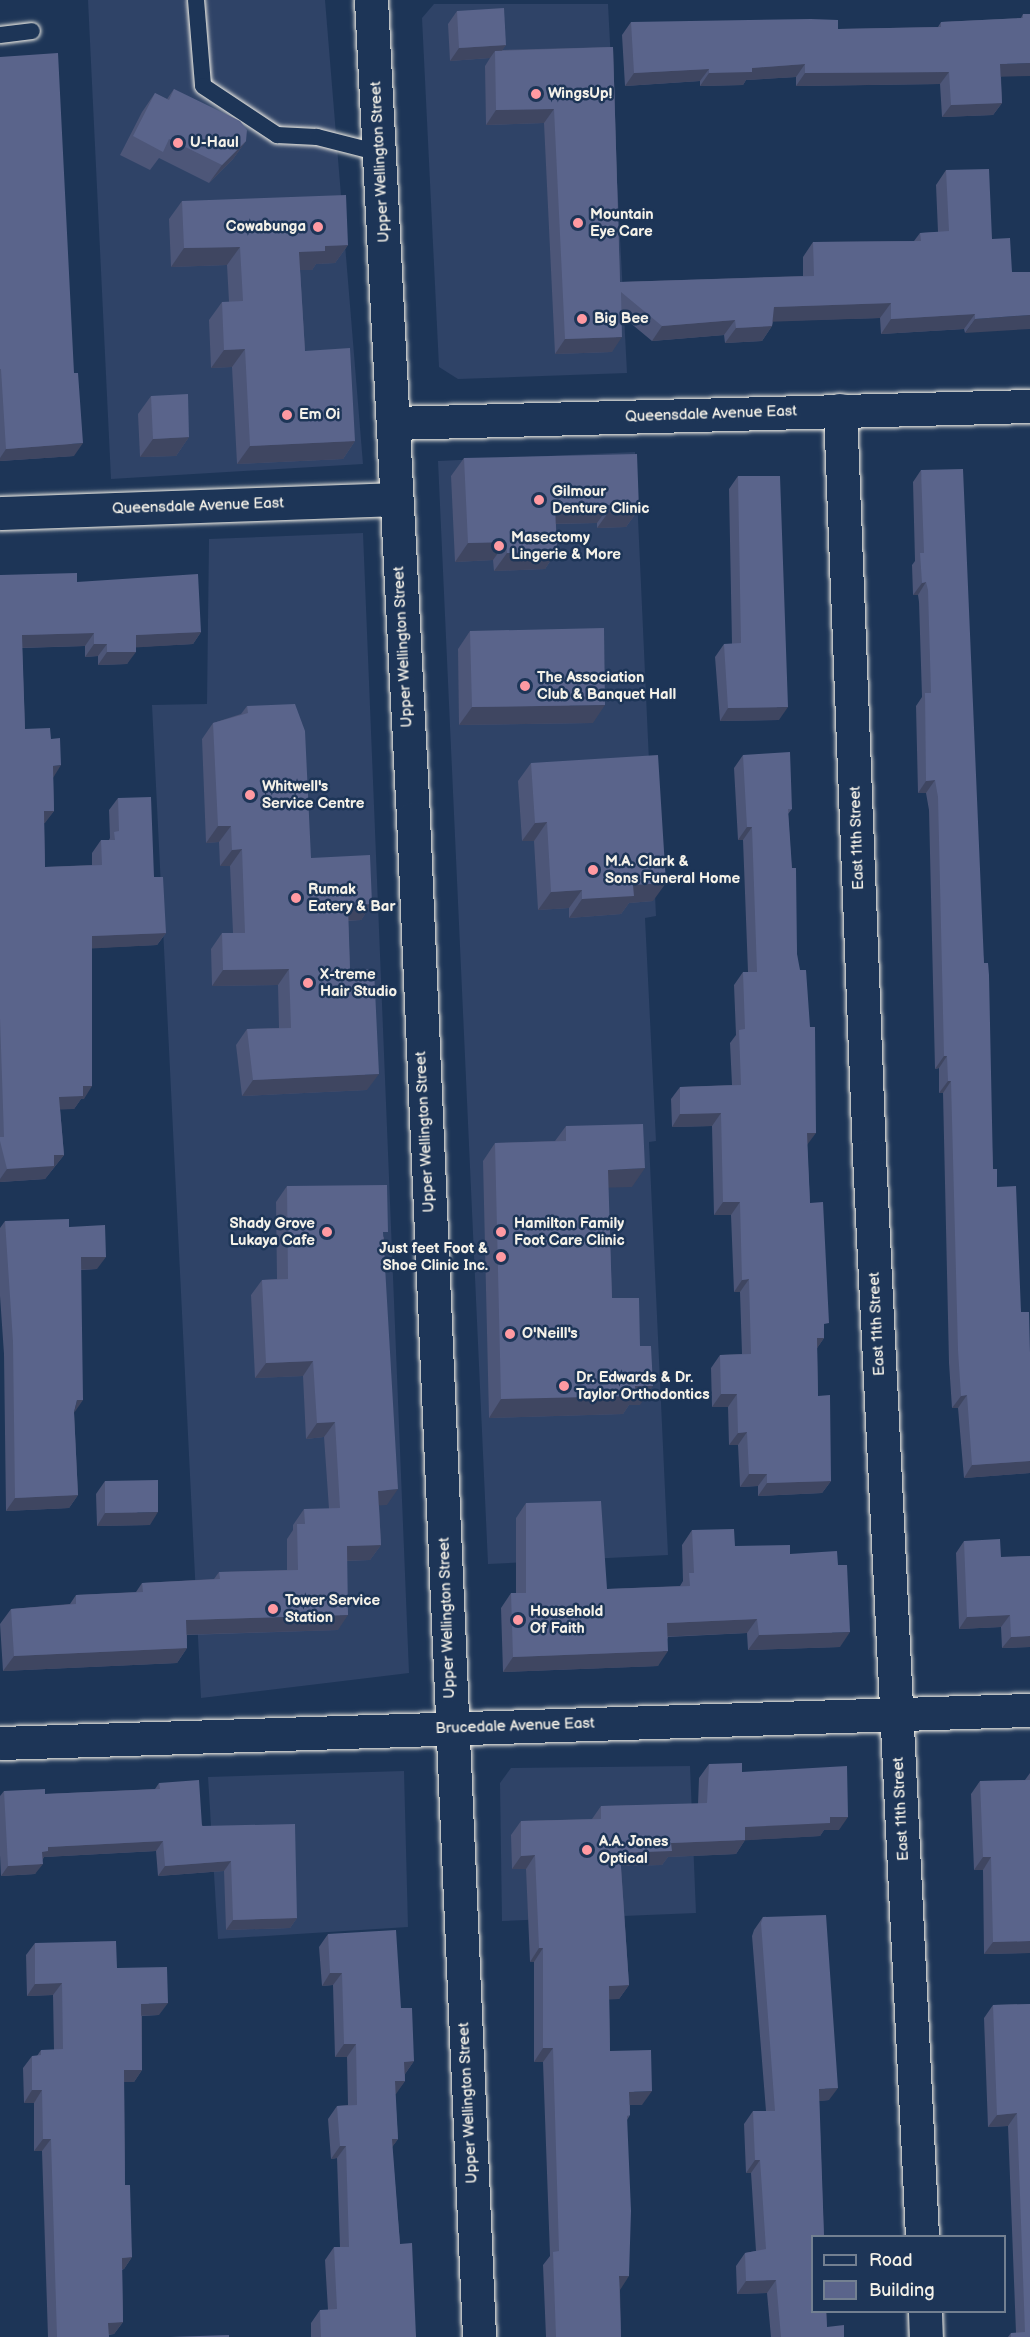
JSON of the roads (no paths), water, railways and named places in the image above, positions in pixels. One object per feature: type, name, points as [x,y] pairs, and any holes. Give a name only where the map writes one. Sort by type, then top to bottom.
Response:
[{"type":"street","name":"Upper Wellington Street","points":[[371,0],[393,423],[479,2337]]},
{"type":"street","name":"Queensdale Avenue East","points":[[393,423],[1030,406]]},
{"type":"street","name":"East 11th Street","points":[[840,410],[869,1156],[922,2235]]},
{"type":"street","name":"Queensdale Avenue East","points":[[0,513],[396,499]]},
{"type":"street","name":"Brucedale Avenue East","points":[[0,1743],[1030,1710]]},
{"type":"street","points":[[925,2313],[926,2337]]},
{"type":"lane","points":[[196,0],[203,86],[277,135],[317,137],[380,153]]},
{"type":"lane","points":[[0,34],[32,31]]},
{"type":"place","name":"WingsUp!","points":[[536,94]]},
{"type":"place","name":"U-Haul","points":[[178,143]]},
{"type":"place","name":"Mountain Eye Care","points":[[578,223]]},
{"type":"place","name":"Cowabunga","points":[[318,227]]},
{"type":"place","name":"Big Bee","points":[[582,319]]},
{"type":"place","name":"Em Oi","points":[[287,415]]},
{"type":"place","name":"Gilmour Denture Clinic","points":[[539,500]]},
{"type":"place","name":"Masectomy Lingerie & More","points":[[499,546]]},
{"type":"place","name":"The Association Club & Banquet Hall","points":[[525,686]]},
{"type":"place","name":"Whitwell's Service Centre","points":[[250,795]]},
{"type":"place","name":"M.A. Clark & Sons Funeral Home","points":[[593,870]]},
{"type":"place","name":"Rumak Eatery & Bar","points":[[296,898]]},
{"type":"place","name":"X-treme Hair Studio","points":[[308,983]]},
{"type":"place","name":"Shady Grove Lukaya Cafe","points":[[327,1232]]},
{"type":"place","name":"Hamilton Family Foot Care Clinic","points":[[501,1232]]},
{"type":"place","name":"Just feet Foot & Shoe Clinic Inc.","points":[[501,1257]]},
{"type":"place","name":"O'Neill's","points":[[510,1334]]},
{"type":"place","name":"Dr. Edwards & Dr. Taylor Orthodontics","points":[[564,1386]]},
{"type":"place","name":"Tower Service Station","points":[[273,1609]]},
{"type":"place","name":"Household Of Faith","points":[[518,1620]]},
{"type":"place","name":"A.A. Jones Optical","points":[[587,1850]]}]
